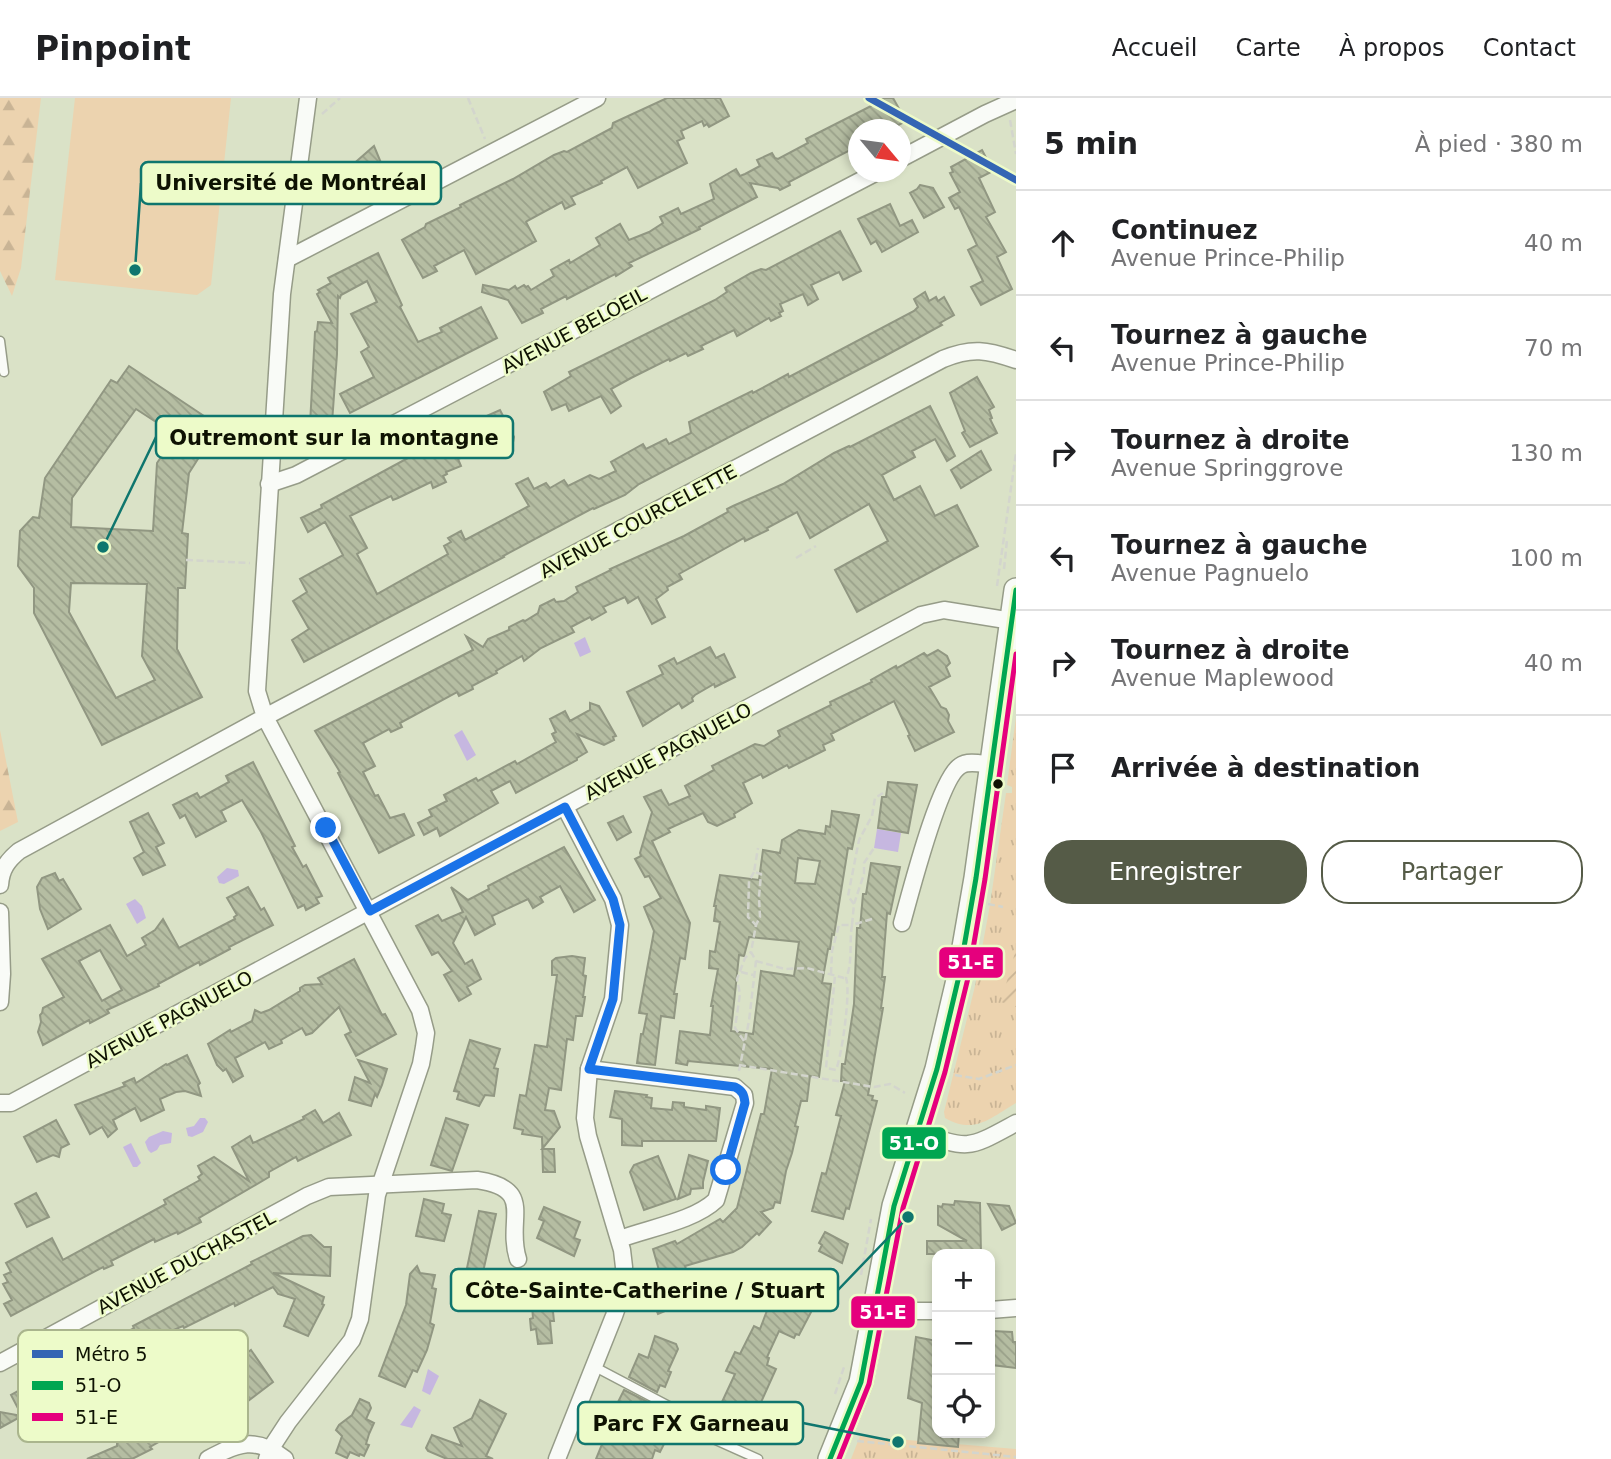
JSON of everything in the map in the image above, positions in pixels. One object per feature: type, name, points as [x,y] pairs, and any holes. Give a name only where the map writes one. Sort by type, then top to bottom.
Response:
[{"type":"main road","points":[[830,1459],[860,1382],[894,1206],[943,1045],[959,976],[992,765],[1010,679],[1012,621],[1006,592]]},
{"type":"street","points":[[269,1453],[288,1422],[352,1340],[360,1319],[370,1232],[379,1185],[421,1063],[426,1033],[420,1010],[265,717],[257,691],[282,294],[308,98]]},
{"type":"street","points":[[287,258],[597,98]]},
{"type":"street","points":[[911,154],[1016,100]]},
{"type":"street","name":"AVENUE BELOEIL","points":[[269,484],[296,475],[858,182]]},
{"type":"street","name":"AVENUE COURCELETTE","points":[[0,885],[1,874],[8,860],[19,851],[265,717],[943,359],[974,350],[1016,360]]},
{"type":"street","name":"AVENUE PAGNUELO","points":[[0,1103],[11,1103],[921,615],[944,610],[1012,621]]},
{"type":"street","points":[[902,923],[933,820],[951,775],[958,766],[965,763],[992,765]]},
{"type":"street","points":[[557,1459],[622,1293],[624,1268],[620,1239],[588,1136],[585,1108],[589,1069],[613,999],[620,925],[613,899],[565,807]]},
{"type":"street","points":[[0,912],[0,1002]]},
{"type":"street","points":[[589,1069],[735,1087],[744,1095],[745,1103],[716,1200],[695,1214],[620,1239]]},
{"type":"street","points":[[918,1132],[966,1146],[980,1142],[1016,1123]]},
{"type":"street","name":"AVENUE DUCHASTEL","points":[[61,1330],[319,1190],[340,1185],[477,1180],[494,1182],[514,1199],[514,1247],[518,1259]]},
{"type":"street","points":[[995,1310],[1016,1308]]},
{"type":"street","points":[[875,1311],[932,1311]]},
{"type":"street","name":"AVENUE DUCHASTEL","points":[[0,1363],[18,1353]]},
{"type":"street","points":[[208,1459],[233,1446],[243,1444],[285,1459]]},
{"type":"lane","points":[[0,341],[5,372]]},
{"type":"lane","points":[[595,1367],[677,1411],[688,1428],[758,1459]]},
{"type":"path","points":[[322,114],[340,98]]},
{"type":"path","points":[[468,98],[486,142]]},
{"type":"path","points":[[1011,125],[1016,155]]},
{"type":"path","points":[[1006,592],[1016,453]]},
{"type":"path","points":[[1003,569],[1007,540]]},
{"type":"path","points":[[796,558],[816,546]]},
{"type":"path","points":[[186,560],[264,564]]},
{"type":"path","points":[[854,904],[848,896],[859,841],[872,816],[875,798],[883,793]]},
{"type":"path","points":[[756,925],[748,917],[749,881],[754,872],[758,848]]},
{"type":"path","points":[[835,1082],[847,1011],[846,978],[850,970],[849,946],[854,904],[864,874],[864,863],[874,848]]},
{"type":"path","points":[[856,862],[864,863]]},
{"type":"path","points":[[745,1041],[741,1040],[735,1028],[740,994],[737,979],[745,958],[751,952],[760,917],[761,874],[754,872]]},
{"type":"path","points":[[988,904],[1003,907]]},
{"type":"path","points":[[822,1079],[826,1068],[833,975],[832,951],[839,925],[852,925],[872,919]]},
{"type":"path","points":[[738,1072],[756,961],[751,952]]},
{"type":"path","points":[[756,961],[785,969],[807,968],[846,978]]},
{"type":"path","points":[[741,972],[753,975]]},
{"type":"path","points":[[739,1065],[874,1087],[890,1084],[905,1093]]},
{"type":"path","points":[[952,1074],[966,1079],[979,1079],[1016,1065]]},
{"type":"path","points":[[826,1068],[836,1070]]},
{"type":"path","points":[[909,1097],[912,1087]]},
{"type":"path","points":[[861,1275],[872,1215]]},
{"type":"path","points":[[833,1399],[846,1359]]},
{"type":"path","points":[[854,1440],[1013,1458]]},
{"type":"green space","points":[[0,98],[41,98],[21,268],[12,296],[0,271]]},
{"type":"green space","points":[[75,98],[231,98],[211,285],[197,295],[55,280]]},
{"type":"green space","points":[[1016,717],[1016,1103],[982,1123],[965,1125],[945,1118],[944,1112],[975,986],[1006,793],[1012,793],[1012,787],[1007,785]]},
{"type":"green space","points":[[0,730],[18,822],[0,831]]},
{"type":"green space","points":[[1016,949],[1016,1007],[1001,1002]]},
{"type":"green space","points":[[860,1436],[1016,1449],[1016,1459],[851,1459]]},
{"type":"shaded area","points":[[585,637],[591,652],[580,657],[574,643]]},
{"type":"shaded area","points":[[462,730],[476,755],[467,761],[454,735]]},
{"type":"shaded area","points":[[877,829],[901,833],[898,852],[874,848]]},
{"type":"shaded area","points":[[227,868],[238,870],[239,876],[224,884],[219,883],[217,877]]},
{"type":"shaded area","points":[[135,899],[142,906],[146,918],[137,924],[126,904]]},
{"type":"shaded area","points":[[200,1118],[205,1118],[208,1122],[203,1132],[188,1136],[186,1128],[194,1126]]},
{"type":"shaded area","points":[[163,1131],[172,1133],[171,1143],[160,1145],[151,1153],[145,1142],[149,1137]]},
{"type":"shaded area","points":[[131,1143],[141,1163],[137,1167],[133,1167],[123,1147]]},
{"type":"shaded area","points":[[428,1369],[439,1376],[430,1395],[422,1391]]},
{"type":"shaded area","points":[[414,1406],[421,1410],[412,1428],[400,1425]]},
{"type":"building","points":[[667,98],[720,98],[729,116],[709,127],[707,124],[704,126],[702,121],[681,131],[684,138],[677,141],[687,163],[638,188],[627,167],[601,181],[602,183],[571,197],[575,204],[565,209],[562,202],[527,221],[536,241],[476,274],[464,250],[434,266],[437,271],[423,278],[402,240],[426,224],[461,207],[460,205],[554,155],[567,152],[612,128],[613,123]]},
{"type":"building","points":[[874,98],[893,98],[905,119],[848,119],[848,151],[789,182],[790,185],[780,190],[750,183],[757,197],[699,227],[700,229],[629,263],[632,266],[616,276],[615,274],[541,309],[543,313],[522,323],[508,300],[482,292],[483,285],[509,290],[524,285],[531,290],[554,276],[551,270],[569,260],[570,263],[600,245],[596,238],[620,224],[629,240],[649,232],[663,223],[660,217],[678,208],[681,214],[714,199],[710,184],[736,169],[740,176],[760,166],[757,160],[772,153],[778,159],[808,143],[806,139],[877,103]]},
{"type":"building","points":[[374,146],[384,170],[331,198],[334,181]]},
{"type":"building","points":[[982,150],[993,171],[979,178],[995,212],[986,217],[1006,252],[997,257],[1012,289],[981,305],[971,287],[983,281],[968,250],[977,245],[959,207],[955,209],[949,198],[960,192],[950,173],[953,172],[951,167]]},
{"type":"building","points":[[920,185],[933,188],[944,207],[924,218],[910,193]]},
{"type":"building","points":[[890,204],[900,226],[912,220],[918,232],[882,252],[876,241],[871,244],[858,219]]},
{"type":"building","points":[[840,231],[861,271],[843,280],[839,272],[811,285],[818,299],[808,305],[803,294],[780,304],[783,311],[779,313],[781,316],[771,321],[769,318],[737,336],[734,330],[701,346],[703,349],[688,356],[686,353],[670,361],[669,359],[611,389],[621,406],[611,413],[601,396],[569,411],[566,404],[552,410],[544,392],[571,376],[569,372],[715,300],[727,292],[725,288],[751,273],[766,270]]},
{"type":"building","points":[[378,253],[418,342],[442,332],[440,328],[481,307],[497,338],[350,413],[340,394],[374,377],[361,352],[369,347],[351,314],[377,302],[367,281],[340,298],[338,296],[332,423],[324,424],[324,427],[310,425],[315,332],[318,322],[332,323],[317,294],[320,292],[318,290],[331,283],[328,278]]},
{"type":"building","points":[[925,292],[929,301],[936,297],[938,301],[944,297],[954,315],[940,323],[942,325],[639,484],[625,495],[593,508],[304,662],[292,640],[309,629],[293,601],[307,592],[300,579],[343,555],[325,522],[308,532],[301,518],[322,508],[321,505],[408,458],[407,456],[445,440],[448,432],[456,434],[484,422],[482,418],[500,410],[514,437],[512,448],[506,451],[496,446],[492,439],[471,450],[473,453],[458,459],[461,466],[446,472],[443,476],[446,482],[433,488],[431,482],[393,500],[391,496],[350,516],[367,548],[357,554],[377,594],[448,554],[444,546],[451,542],[448,538],[461,531],[465,540],[529,506],[516,484],[528,478],[534,489],[546,483],[550,488],[564,480],[568,486],[590,475],[599,479],[616,471],[611,462],[643,444],[646,449],[666,439],[669,444],[691,433],[689,422],[788,374],[789,377],[914,311],[918,307],[914,299]]},
{"type":"building","points":[[129,366],[219,426],[189,473],[182,533],[188,534],[185,588],[178,588],[177,649],[202,697],[102,745],[34,613],[34,588],[18,566],[20,531],[33,517],[39,518],[45,478],[111,380],[117,383]],"holes":[[[136,409],[176,435],[157,463],[153,531],[71,527],[72,498]],[[71,583],[147,584],[142,656],[155,680],[116,698],[69,612]]]},
{"type":"building","points":[[977,377],[994,407],[989,410],[990,419],[997,433],[970,447],[962,433],[965,431],[950,393]]},
{"type":"building","points":[[930,406],[955,456],[947,461],[935,439],[912,451],[915,457],[882,475],[894,500],[920,486],[935,516],[957,505],[978,546],[857,612],[835,570],[888,541],[869,504],[810,538],[797,512],[767,528],[768,530],[745,541],[744,538],[679,574],[682,579],[667,587],[668,590],[656,599],[665,617],[652,624],[638,597],[628,603],[625,597],[603,607],[606,612],[571,627],[574,632],[541,648],[524,661],[522,656],[472,686],[473,689],[459,696],[457,692],[400,723],[402,727],[391,732],[389,729],[363,743],[375,766],[363,772],[375,796],[378,795],[390,818],[404,814],[414,835],[379,853],[338,773],[340,772],[315,731],[473,650],[466,636],[483,647],[488,639],[538,613],[540,606],[554,599],[556,602],[564,601],[578,592],[576,587],[684,536],[728,512],[727,509],[783,484],[834,453]]},
{"type":"building","points":[[981,451],[991,470],[961,488],[951,470]]},
{"type":"building","points":[[710,647],[716,658],[724,654],[735,677],[715,687],[714,684],[695,695],[693,701],[682,708],[679,703],[643,726],[627,692],[663,674],[659,666],[674,658],[677,664]]},
{"type":"building","points":[[938,650],[947,656],[950,663],[946,667],[950,676],[929,687],[941,707],[946,709],[954,732],[915,751],[894,701],[831,734],[834,740],[823,745],[825,750],[789,768],[787,765],[763,778],[761,774],[743,783],[752,803],[734,814],[735,817],[717,826],[708,822],[703,813],[668,829],[670,832],[652,841],[690,923],[685,959],[680,958],[674,994],[677,994],[674,1018],[661,1016],[655,1065],[637,1063],[647,1014],[639,1013],[654,931],[644,907],[661,898],[649,876],[645,877],[635,859],[641,856],[652,812],[644,797],[661,790],[669,805],[690,796],[685,786],[714,770],[712,766],[755,744],[764,746],[780,736],[778,731],[831,705],[830,702],[872,682],[871,680],[896,666],[897,668],[924,653],[927,656]]},
{"type":"building","points":[[590,703],[599,706],[616,736],[613,737],[614,740],[604,745],[577,734],[587,752],[577,760],[516,793],[510,781],[491,791],[498,803],[440,836],[437,828],[424,835],[418,823],[432,816],[429,810],[447,801],[444,795],[515,761],[517,764],[556,742],[552,734],[556,732],[550,719],[565,711],[570,721],[590,710]]},
{"type":"building","points":[[253,762],[295,846],[292,847],[303,867],[306,865],[322,896],[316,898],[319,903],[306,910],[304,905],[298,908],[261,832],[242,800],[221,811],[226,821],[196,837],[185,815],[180,818],[173,805],[197,793],[200,798],[229,782],[226,776]]},
{"type":"building","points":[[888,782],[917,785],[908,833],[878,828],[882,797],[886,797]]},
{"type":"building","points":[[832,811],[859,815],[852,849],[848,848],[834,935],[832,934],[828,949],[822,983],[831,984],[819,1077],[810,1076],[807,1101],[801,1101],[795,1126],[798,1127],[780,1203],[775,1202],[773,1208],[761,1212],[771,1222],[742,1247],[685,1266],[686,1269],[681,1271],[692,1300],[658,1314],[651,1297],[659,1294],[655,1284],[662,1281],[653,1249],[675,1241],[677,1244],[720,1219],[723,1222],[737,1208],[761,1114],[764,1114],[772,1069],[688,1061],[687,1065],[676,1063],[680,1031],[710,1035],[711,1006],[718,969],[709,968],[710,951],[715,952],[720,922],[714,921],[714,906],[720,875],[759,880],[763,850],[780,853],[782,840],[799,830],[825,834],[826,826],[830,827]],"holes":[[[798,858],[820,861],[815,884],[795,883]],[[749,937],[799,942],[794,976],[761,971],[753,1034],[731,1031],[739,955],[744,956]]]},
{"type":"building","points":[[148,813],[164,843],[156,847],[165,865],[143,875],[134,858],[144,852],[130,822]]},
{"type":"building","points":[[623,816],[631,832],[617,840],[608,823]]},
{"type":"building","points":[[564,847],[595,900],[574,912],[560,886],[540,897],[543,902],[533,908],[528,899],[492,916],[495,924],[475,935],[466,917],[453,943],[465,964],[472,960],[481,979],[467,987],[471,994],[459,1001],[444,975],[452,971],[438,952],[432,955],[416,926],[438,915],[442,921],[463,912],[451,887],[468,900],[489,889],[488,886]]},
{"type":"building","points":[[871,863],[900,867],[890,914],[887,913],[882,977],[885,977],[883,1008],[868,1095],[877,1101],[849,1209],[846,1208],[843,1219],[812,1211],[822,1173],[826,1174],[841,1116],[836,1115],[845,1081],[841,1081],[842,1064],[845,1064],[854,1004],[857,928],[860,928],[863,894],[866,894]]},
{"type":"building","points":[[55,873],[59,881],[63,879],[81,909],[48,929],[40,909],[37,887],[42,878]]},
{"type":"building","points":[[248,887],[273,925],[200,965],[199,962],[158,984],[159,986],[107,1010],[109,1013],[90,1023],[89,1020],[43,1045],[38,1032],[43,1008],[64,997],[42,959],[110,925],[127,956],[146,945],[142,938],[155,930],[163,919],[179,948],[235,919],[237,915],[227,898]],"holes":[[[100,950],[122,990],[102,1001],[79,961]]]},
{"type":"building","points":[[572,956],[585,958],[582,1016],[576,1016],[573,1040],[567,1039],[561,1090],[549,1088],[545,1110],[554,1111],[560,1127],[542,1149],[542,1137],[522,1134],[523,1130],[514,1128],[520,1095],[526,1096],[535,1045],[547,1047],[557,975],[552,975],[552,961]]},
{"type":"building","points":[[354,959],[382,1015],[385,1014],[396,1034],[356,1056],[345,1035],[351,1032],[339,1007],[312,1033],[306,1035],[302,1028],[269,1049],[265,1042],[235,1058],[243,1076],[233,1082],[226,1069],[223,1071],[217,1065],[208,1044],[230,1030],[231,1032],[252,1021],[255,1010],[261,1013],[269,1010],[305,985],[322,984],[318,978]]},
{"type":"building","points":[[470,1040],[500,1049],[494,1068],[498,1069],[494,1096],[485,1095],[479,1106],[457,1099],[459,1092],[454,1091]]},
{"type":"building","points":[[187,1055],[200,1083],[198,1085],[201,1096],[185,1091],[176,1092],[160,1099],[164,1110],[141,1121],[135,1108],[113,1120],[117,1129],[108,1137],[102,1127],[90,1134],[75,1105],[125,1086],[123,1083],[134,1078],[136,1083],[166,1064]]},
{"type":"building","points":[[358,1060],[387,1069],[371,1106],[349,1100],[355,1077],[370,1083]]},
{"type":"building","points":[[615,1091],[647,1095],[646,1097],[652,1098],[651,1108],[672,1110],[673,1102],[684,1103],[684,1107],[706,1110],[706,1106],[720,1108],[716,1141],[642,1141],[642,1146],[622,1145],[622,1119],[610,1117]]},
{"type":"building","points":[[315,1110],[323,1123],[339,1113],[351,1135],[298,1161],[296,1157],[269,1172],[269,1177],[199,1218],[201,1222],[178,1234],[177,1232],[155,1242],[154,1239],[111,1261],[113,1265],[104,1269],[103,1267],[11,1316],[4,1304],[12,1300],[3,1284],[8,1282],[4,1275],[11,1272],[6,1263],[52,1238],[63,1260],[166,1204],[164,1200],[200,1180],[198,1177],[202,1174],[198,1166],[214,1157],[249,1181],[232,1147],[250,1136],[253,1143],[304,1119],[303,1117]]},
{"type":"building","points":[[446,1118],[468,1125],[452,1171],[431,1165]]},
{"type":"building","points":[[56,1120],[69,1144],[61,1148],[59,1157],[53,1155],[37,1162],[24,1137]]},
{"type":"building","points":[[542,1149],[554,1149],[555,1172],[543,1172]]},
{"type":"building","points":[[689,1155],[708,1161],[703,1188],[691,1189],[690,1194],[678,1199]]},
{"type":"building","points":[[658,1156],[676,1199],[644,1210],[630,1172],[634,1165]]},
{"type":"building","points":[[36,1193],[49,1217],[27,1227],[15,1204]]},
{"type":"building","points":[[424,1199],[444,1204],[442,1213],[451,1215],[444,1241],[416,1236]]},
{"type":"building","points":[[955,1201],[980,1203],[981,1249],[932,1249],[932,1254],[927,1254],[927,1241],[967,1241],[938,1225],[938,1206],[954,1205]]},
{"type":"building","points":[[988,1204],[1009,1206],[1016,1223],[1002,1230]]},
{"type":"building","points":[[544,1207],[580,1222],[574,1238],[580,1240],[574,1256],[537,1238],[544,1221],[539,1219]]},
{"type":"building","points":[[479,1211],[496,1214],[483,1272],[467,1268]]},
{"type":"building","points":[[825,1232],[848,1244],[842,1263],[819,1251],[822,1245],[819,1243]]},
{"type":"building","points":[[311,1235],[324,1247],[331,1247],[330,1276],[273,1273],[324,1297],[324,1305],[308,1336],[284,1326],[295,1299],[278,1294],[273,1287],[235,1306],[234,1303],[184,1328],[183,1326],[173,1330],[130,1330],[133,1326],[303,1236]]},
{"type":"building","points":[[417,1266],[420,1273],[435,1275],[432,1288],[436,1289],[430,1323],[434,1325],[417,1372],[413,1370],[405,1387],[379,1376],[406,1305],[410,1274]]},
{"type":"building","points":[[549,1275],[554,1321],[550,1321],[552,1343],[538,1344],[536,1329],[531,1330],[530,1319],[533,1318],[530,1282],[536,1282],[536,1276]]},
{"type":"building","points":[[786,1280],[820,1295],[799,1335],[796,1334],[794,1338],[779,1331],[767,1357],[767,1365],[776,1369],[748,1431],[715,1417],[735,1374],[726,1371],[735,1352],[740,1354],[754,1326],[760,1329],[771,1300],[776,1303]]},
{"type":"building","points":[[995,1331],[1012,1332],[1013,1342],[1016,1342],[1016,1368],[995,1365]]},
{"type":"building","points":[[655,1336],[676,1344],[678,1349],[668,1371],[671,1372],[665,1387],[660,1385],[657,1392],[629,1377],[639,1354],[648,1358]]},
{"type":"building","points":[[916,1337],[932,1340],[932,1438],[959,1438],[958,1447],[918,1443],[922,1403],[908,1398]]},
{"type":"building","points":[[251,1350],[273,1382],[248,1401],[248,1352]]},
{"type":"building","points":[[624,1390],[652,1404],[640,1432],[665,1442],[660,1452],[655,1450],[652,1459],[596,1459],[605,1437],[607,1438],[614,1410]]},
{"type":"building","points":[[18,1391],[18,1408],[11,1395]]},
{"type":"building","points":[[360,1399],[369,1403],[371,1408],[366,1419],[374,1423],[364,1456],[350,1452],[347,1458],[336,1453],[342,1436],[336,1430],[352,1415]]},
{"type":"building","points":[[480,1400],[506,1414],[486,1456],[493,1459],[447,1459],[428,1451],[426,1448],[432,1435],[462,1446],[454,1428],[472,1418]]},
{"type":"building","points":[[0,1412],[18,1415],[18,1418],[0,1428]]},
{"type":"building","points":[[159,1442],[150,1447],[152,1449],[132,1459],[87,1459],[117,1446],[117,1443]]},
{"type":"metro line","name":"5","points":[[869,98],[1016,180]]},
{"type":"transit line","name":"51-O","points":[[830,1459],[861,1382],[894,1206],[937,1069],[959,976],[976,878],[1016,590]]},
{"type":"transit line","name":"51-E","points":[[839,1459],[869,1384],[903,1208],[945,1072],[968,978],[985,879],[1016,654]]},
{"type":"place","name":"Université de Montréal","points":[[135,270]]},
{"type":"place","name":"Outremont sur la montagne","points":[[103,547]]},
{"type":"place","name":"Côte-Sainte-Catherine / Stuart","points":[[908,1217]]},
{"type":"place","name":"Parc FX Garneau","points":[[898,1442]]},
{"type":"route","points":[[326,828],[370,911],[565,807],[613,899],[620,925],[613,999],[589,1069],[735,1087],[740,1090],[745,1103],[726,1170]]}]
